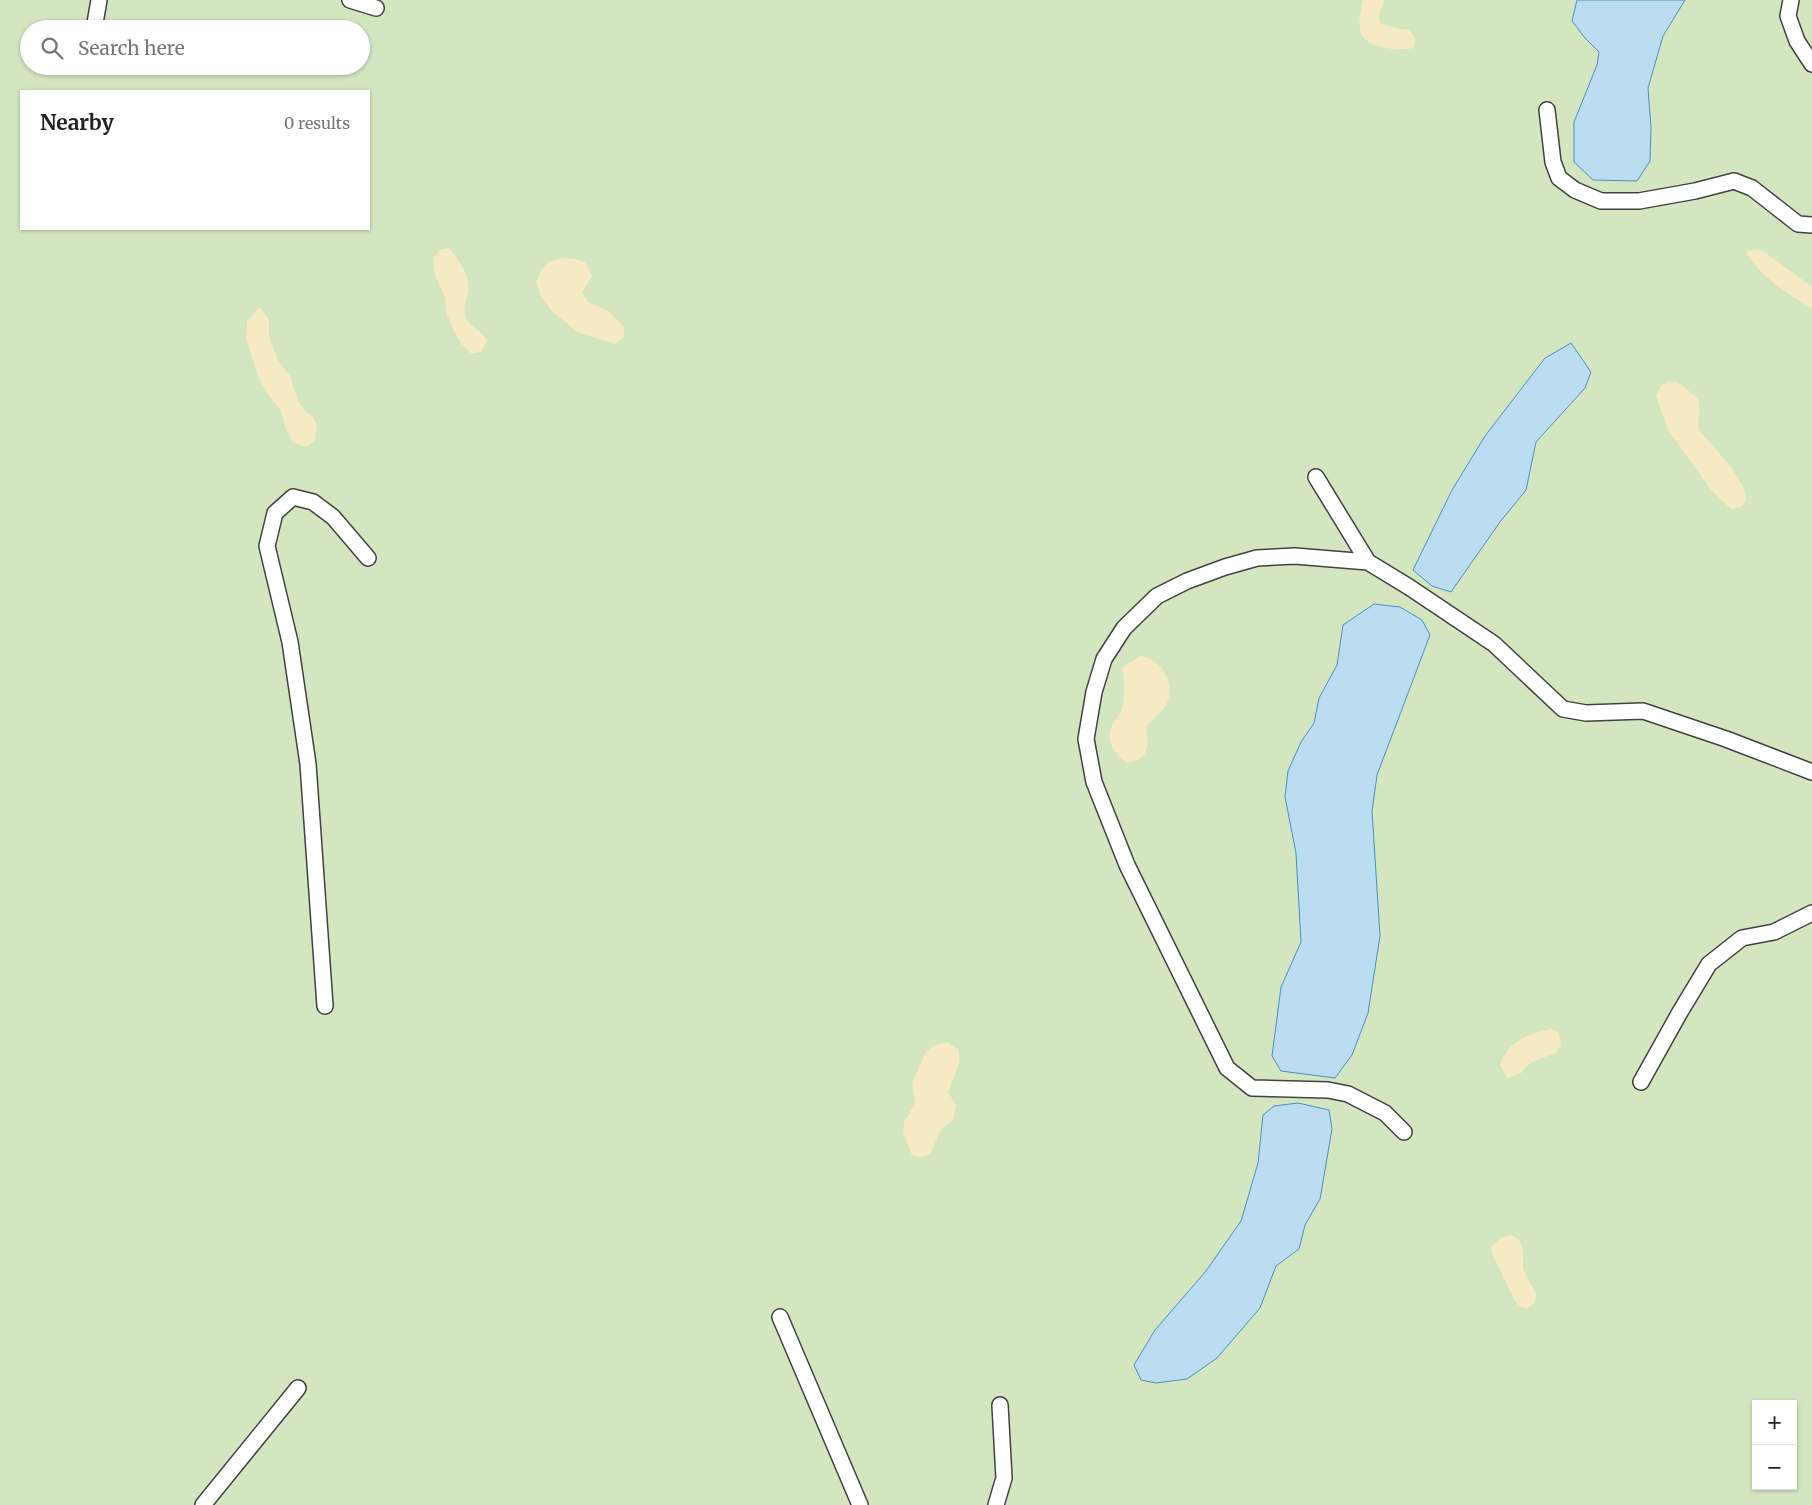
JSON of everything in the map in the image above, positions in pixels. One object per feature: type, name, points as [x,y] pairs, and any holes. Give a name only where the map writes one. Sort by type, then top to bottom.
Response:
[{"type":"lane","points":[[96,20],[99,0]]},
{"type":"lane","points":[[350,0],[376,8]]},
{"type":"lane","points":[[1791,0],[1788,16],[1797,41],[1812,64]]},
{"type":"lane","points":[[1546,110],[1553,162],[1559,178],[1575,190],[1593,198],[1601,201],[1639,201],[1695,191],[1734,181],[1752,188],[1798,224],[1812,225]]},
{"type":"lane","points":[[1316,477],[1368,562]]},
{"type":"lane","points":[[325,1006],[308,764],[290,642],[267,546],[275,512],[293,497],[312,502],[333,517],[368,558]]},
{"type":"lane","points":[[1404,1132],[1384,1114],[1348,1094],[1328,1090],[1252,1088],[1226,1068],[1127,864],[1094,782],[1086,738],[1094,692],[1104,659],[1124,628],[1157,596],[1187,581],[1224,567],[1258,558],[1295,556],[1368,562],[1409,586],[1494,644],[1563,709],[1586,713],[1643,712],[1726,739],[1812,772]]},
{"type":"lane","points":[[1641,1082],[1709,964],[1742,938],[1774,932],[1812,913]]},
{"type":"lane","points":[[780,1317],[860,1505]]},
{"type":"lane","points":[[203,1505],[298,1388]]},
{"type":"lane","points":[[996,1505],[1004,1478],[1000,1404]]},
{"type":"green space","points":[[0,0],[1812,0],[1812,1505],[0,1505]]},
{"type":"sand","points":[[1363,0],[1385,0],[1378,16],[1381,24],[1410,30],[1416,40],[1413,48],[1386,48],[1366,40],[1362,35],[1360,26]]},
{"type":"sand","points":[[449,248],[457,258],[468,280],[465,316],[469,323],[487,341],[481,352],[472,354],[461,343],[447,314],[445,297],[435,275],[433,258],[440,250]]},
{"type":"sand","points":[[1755,249],[1763,251],[1812,287],[1812,308],[1794,298],[1758,268],[1746,252]]},
{"type":"sand","points":[[564,258],[576,259],[586,263],[592,276],[582,293],[588,302],[608,311],[624,327],[624,337],[615,344],[577,332],[551,310],[541,296],[536,282],[541,272],[549,262]]},
{"type":"sand","points":[[260,307],[269,320],[269,337],[278,360],[290,376],[298,401],[305,411],[313,417],[317,425],[315,440],[306,447],[293,443],[285,426],[281,411],[259,379],[246,338],[247,321]]},
{"type":"sand","points":[[1669,381],[1677,382],[1698,398],[1700,413],[1698,421],[1699,430],[1731,467],[1744,488],[1746,500],[1741,507],[1731,509],[1711,490],[1668,430],[1656,395],[1661,386]]},
{"type":"sand","points":[[1140,656],[1154,661],[1160,666],[1165,673],[1170,688],[1165,707],[1146,727],[1148,741],[1144,755],[1135,761],[1127,763],[1112,747],[1110,732],[1123,704],[1124,683],[1122,669]]},
{"type":"sand","points":[[1551,1029],[1559,1033],[1561,1044],[1556,1053],[1536,1060],[1521,1073],[1508,1078],[1500,1065],[1513,1044],[1526,1036]]},
{"type":"sand","points":[[948,1042],[959,1050],[959,1064],[948,1092],[956,1105],[953,1120],[941,1129],[930,1155],[920,1157],[912,1155],[903,1133],[904,1122],[915,1104],[912,1083],[925,1053],[934,1045]]},
{"type":"sand","points":[[1511,1235],[1519,1240],[1523,1249],[1523,1269],[1537,1296],[1534,1303],[1528,1308],[1521,1307],[1515,1301],[1492,1254],[1491,1247],[1500,1239]]},
{"type":"water","points":[[1577,0],[1685,0],[1663,36],[1648,88],[1651,128],[1650,161],[1637,181],[1593,180],[1574,162],[1574,122],[1597,65],[1599,52],[1572,21]]},
{"type":"water","points":[[1571,343],[1591,372],[1585,388],[1536,442],[1526,490],[1500,522],[1451,592],[1432,586],[1413,570],[1452,490],[1485,436],[1545,358]]},
{"type":"water","points":[[1374,604],[1400,607],[1422,620],[1430,635],[1377,775],[1372,811],[1380,936],[1368,1013],[1352,1055],[1335,1078],[1281,1071],[1272,1056],[1281,987],[1301,942],[1296,853],[1285,797],[1288,771],[1301,742],[1314,723],[1319,698],[1337,665],[1343,625]]},
{"type":"water","points":[[1298,1103],[1329,1110],[1332,1129],[1320,1199],[1305,1225],[1299,1249],[1276,1266],[1260,1308],[1217,1358],[1187,1379],[1156,1383],[1141,1380],[1134,1365],[1155,1330],[1206,1271],[1241,1221],[1258,1163],[1263,1115],[1274,1106]]}]
